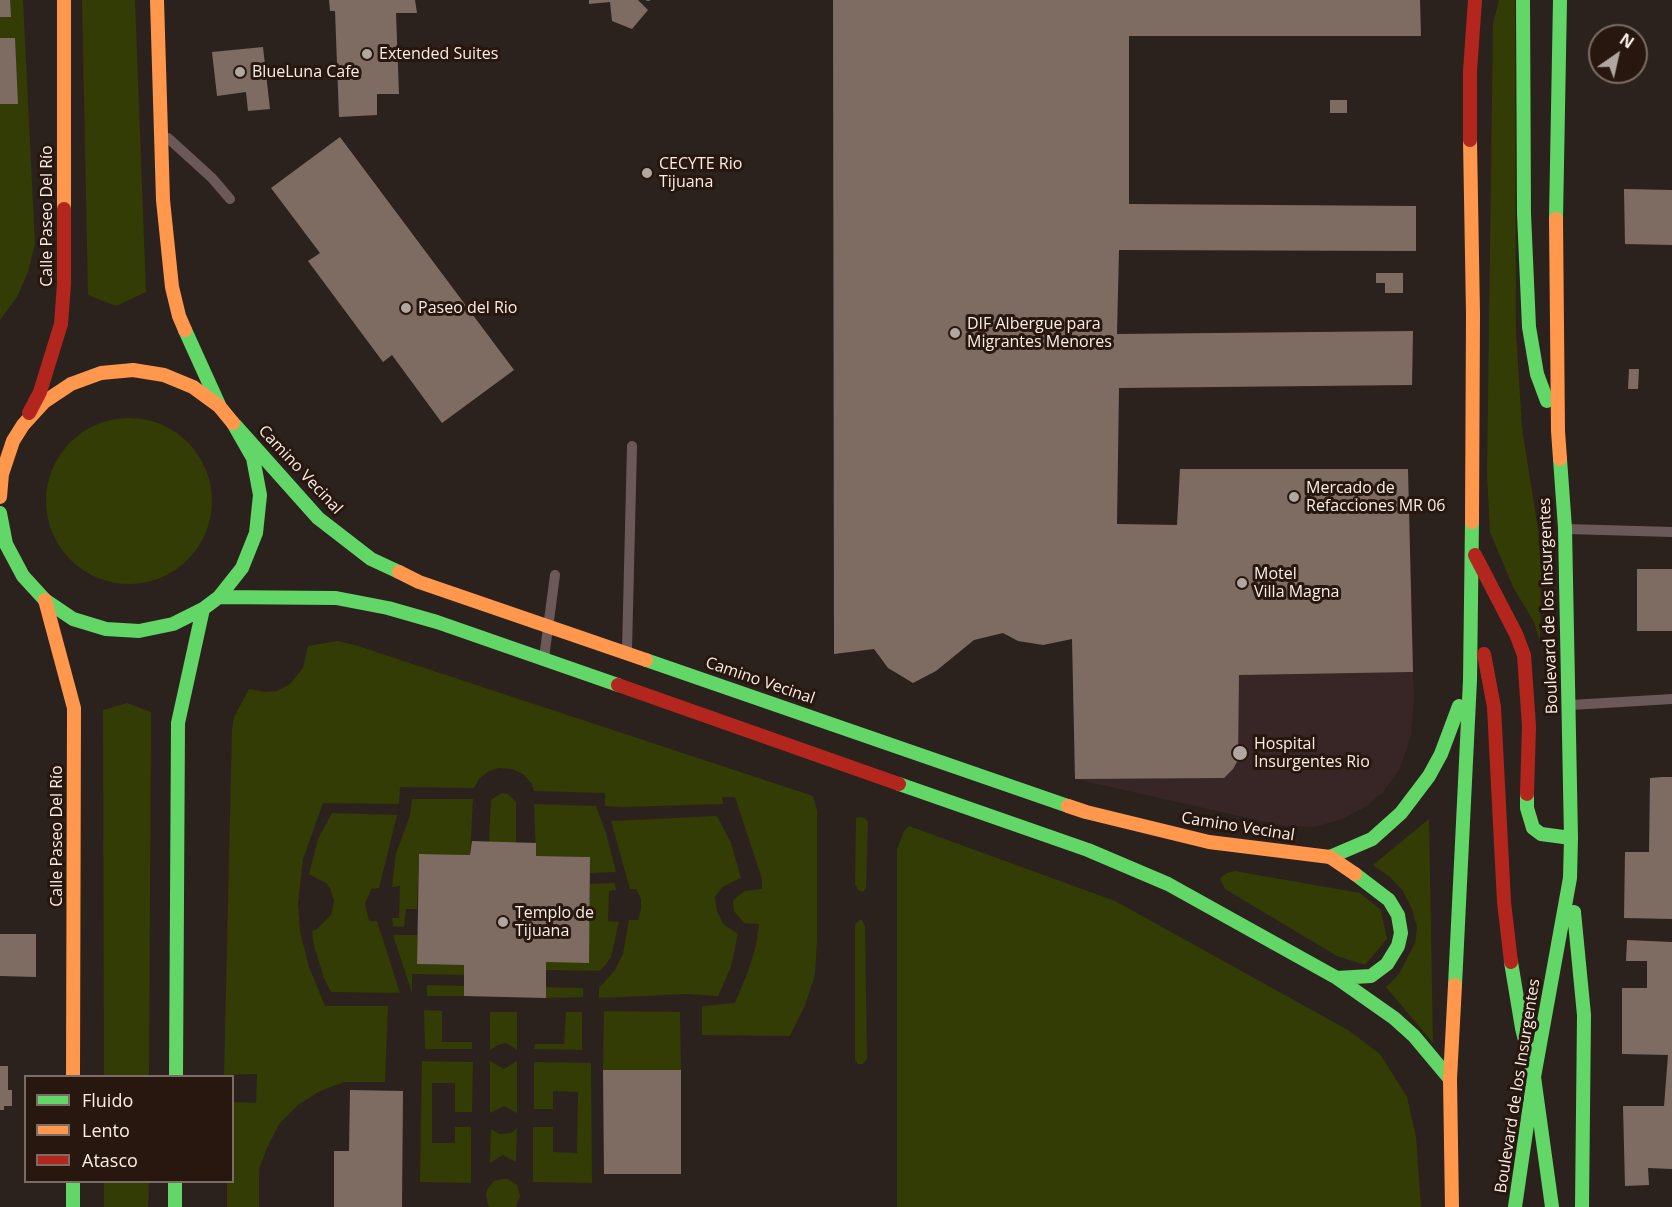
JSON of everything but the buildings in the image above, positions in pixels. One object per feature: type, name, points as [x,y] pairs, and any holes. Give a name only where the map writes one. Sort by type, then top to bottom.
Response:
[{"type":"main road","name":"Calle Paseo Del Río","points":[[23,425],[40,393],[61,324],[64,284],[64,0]]},
{"type":"main road","points":[[157,0],[163,200],[172,287],[179,316],[219,406]]},
{"type":"main road","points":[[1460,0],[1472,36]]},
{"type":"main road","points":[[1452,1207],[1450,1079],[1472,597],[1473,314],[1470,158],[1472,36],[1475,0]]},
{"type":"main road","points":[[1523,0],[1524,214],[1529,327],[1537,374],[1558,431]]},
{"type":"main road","name":"Boulevard de los Insurgentes","points":[[1515,1207],[1534,1077],[1570,879],[1564,528],[1558,431],[1556,173],[1560,0]]},
{"type":"main road","points":[[0,497],[2,474],[13,441],[23,425],[44,402],[71,384],[100,374],[132,370],[164,375],[194,387],[219,406],[235,424],[253,458],[260,495],[256,533],[242,568],[219,597],[203,609],[173,624],[140,631],[106,629],[73,619],[45,600],[17,575],[6,544],[0,513]]},
{"type":"main road","name":"Camino Vecinal","points":[[235,424],[318,518],[371,559],[419,582],[1086,812],[1209,842],[1330,857]]},
{"type":"main road","points":[[0,447],[13,441]]},
{"type":"main road","points":[[1472,550],[1516,634],[1524,655],[1529,726],[1527,808],[1529,818],[1533,828],[1541,834],[1571,838]]},
{"type":"main road","points":[[219,597],[336,598],[387,608],[437,622],[1126,864],[1177,889],[1337,978],[1394,1018],[1414,1036],[1450,1079]]},
{"type":"main road","points":[[1472,597],[1494,707],[1504,902],[1512,973],[1534,1077],[1552,1207]]},
{"type":"main road","name":"Calle Paseo Del Río","points":[[45,600],[74,708],[73,1075]]},
{"type":"main road","points":[[176,1075],[178,723],[203,609]]},
{"type":"main road","points":[[1330,857],[1372,840],[1415,797],[1441,754],[1470,680]]},
{"type":"main road","points":[[1330,857],[1389,900],[1398,915],[1401,933],[1398,946],[1387,964],[1371,976],[1337,978]]},
{"type":"main road","points":[[1570,879],[1584,1015],[1582,1207]]},
{"type":"main road","points":[[73,1183],[73,1207]]},
{"type":"main road","points":[[175,1183],[175,1207]]},
{"type":"lane","points":[[161,131],[212,178],[230,199]]},
{"type":"lane","points":[[627,653],[632,446]]},
{"type":"lane","points":[[1564,528],[1672,532]]},
{"type":"lane","points":[[544,660],[555,575]]},
{"type":"lane","points":[[1568,705],[1672,699]]},
{"type":"shaded area","name":"Hospital Insurgentes Rio","points":[[1413,672],[1414,698],[1411,736],[1399,770],[1383,792],[1367,806],[1342,819],[1315,827],[1283,826],[1075,779],[1073,676]]},
{"type":"green space","points":[[0,0],[23,0],[35,244],[28,272],[17,297],[0,320]]},
{"type":"green space","points":[[82,0],[135,0],[146,292],[116,306],[88,295]]},
{"type":"green space","points":[[1499,0],[1515,0],[1516,332],[1522,428],[1538,529],[1541,574],[1540,642],[1534,622],[1513,587],[1490,532],[1487,474],[1493,24]]},
{"type":"green space","points":[[129,418],[145,419],[161,424],[188,442],[206,469],[211,485],[211,517],[206,533],[188,560],[161,578],[145,583],[129,584],[113,583],[97,578],[70,560],[52,533],[47,517],[46,501],[47,485],[52,469],[70,442],[97,424],[113,419]]},
{"type":"green space","points":[[337,641],[355,645],[813,796],[817,810],[815,975],[805,1005],[790,1036],[702,1035],[702,1006],[735,1003],[756,946],[759,924],[744,923],[734,911],[733,900],[745,891],[762,889],[762,879],[735,797],[722,797],[723,804],[605,806],[605,793],[534,791],[532,784],[523,774],[512,769],[499,768],[489,771],[479,779],[474,788],[400,787],[399,804],[323,803],[303,859],[298,904],[300,931],[309,967],[325,1006],[388,1006],[385,1082],[344,1082],[320,1091],[298,1105],[279,1124],[267,1148],[259,1169],[259,1207],[227,1207],[227,1183],[234,1183],[234,1102],[256,1103],[257,1074],[224,1075],[232,729],[234,717],[249,689],[265,692],[277,691],[289,685],[303,668],[308,646]]},
{"type":"green space","points":[[127,703],[151,712],[149,1075],[104,1075],[103,710]]},
{"type":"green space","points":[[502,793],[508,794],[516,802],[516,843],[489,842],[491,800]]},
{"type":"green space","points":[[412,799],[473,799],[470,855],[419,854],[417,909],[406,909],[404,927],[393,926],[392,918],[399,918],[400,886],[392,887],[396,853],[410,816]]},
{"type":"green space","points":[[534,804],[596,806],[616,872],[590,873],[590,857],[536,856]]},
{"type":"green space","points":[[332,813],[397,815],[379,888],[371,889],[365,904],[369,921],[377,921],[400,993],[331,992],[324,978],[312,931],[331,915],[334,901],[326,883],[309,874],[318,839]]},
{"type":"green space","points":[[717,816],[731,843],[741,878],[722,887],[715,897],[717,911],[723,924],[738,934],[731,967],[718,996],[688,994],[599,998],[599,988],[615,970],[623,954],[629,920],[638,920],[641,909],[641,899],[636,889],[630,889],[611,821]]},
{"type":"green space","points":[[860,817],[868,822],[866,888],[863,892],[858,890],[855,884],[856,818]]},
{"type":"green space","points":[[1429,819],[1433,1043],[1386,987],[1399,974],[1415,943],[1417,927],[1412,909],[1403,891],[1390,877],[1373,865]]},
{"type":"green space","points":[[909,826],[1115,901],[1348,1030],[1380,1054],[1407,1097],[1416,1137],[1421,1207],[897,1207],[897,849],[904,831]]},
{"type":"green space","points":[[1235,871],[1360,893],[1381,910],[1387,939],[1365,965],[1337,956],[1225,889],[1220,878]]},
{"type":"green space","points":[[615,883],[616,890],[609,891],[608,921],[619,922],[611,957],[606,964],[600,971],[546,970],[546,962],[588,962],[590,884]]},
{"type":"green space","points":[[862,920],[865,926],[867,1059],[863,1064],[858,1064],[855,1060],[855,925]]},
{"type":"green space","points":[[393,935],[417,935],[417,964],[464,965],[464,975],[412,974],[412,993]]},
{"type":"green space","points":[[427,985],[464,986],[464,996],[427,996]]},
{"type":"green space","points":[[546,987],[583,988],[583,997],[546,998]]},
{"type":"green space","points":[[424,1010],[442,1011],[442,1042],[472,1042],[472,1049],[425,1049]]},
{"type":"green space","points":[[604,1011],[680,1012],[681,1070],[603,1070]]},
{"type":"green space","points":[[490,1012],[517,1012],[517,1050],[506,1043],[490,1050]]},
{"type":"green space","points":[[566,1012],[582,1012],[582,1050],[534,1049],[535,1044],[564,1044]]},
{"type":"green space","points":[[422,1061],[473,1062],[472,1112],[455,1112],[455,1083],[432,1083],[432,1143],[455,1143],[455,1127],[471,1127],[471,1183],[420,1182]]},
{"type":"green space","points":[[490,1061],[504,1069],[517,1061],[517,1113],[504,1106],[490,1113]]},
{"type":"green space","points":[[534,1062],[591,1063],[592,1183],[533,1182],[533,1127],[553,1127],[553,1152],[577,1153],[578,1092],[553,1091],[553,1109],[534,1109]]},
{"type":"green space","points":[[517,1128],[516,1162],[503,1155],[490,1163],[491,1129],[500,1134],[511,1133]]},
{"type":"green space","points":[[508,1179],[517,1185],[520,1196],[516,1207],[490,1207],[488,1205],[486,1194],[488,1188],[494,1181]]},
{"type":"green space","points":[[104,1183],[149,1183],[148,1207],[104,1207]]},
{"type":"traffic: fast","points":[[1523,0],[1524,214],[1529,327],[1537,374],[1547,401]]},
{"type":"traffic: fast","points":[[1556,219],[1560,0]]},
{"type":"traffic: fast","points":[[185,330],[219,405]]},
{"type":"traffic: fast","points":[[0,513],[6,544],[23,576],[45,600],[73,619],[106,629],[139,631],[173,624],[203,609],[219,597],[242,568],[256,533],[260,495],[253,458],[233,423]]},
{"type":"traffic: fast","points":[[235,425],[318,518],[371,559],[399,572]]},
{"type":"traffic: fast","points":[[1515,1207],[1534,1077],[1570,878],[1565,528],[1560,459]]},
{"type":"traffic: fast","points":[[1455,985],[1470,680],[1472,522]]},
{"type":"traffic: fast","points":[[219,597],[336,598],[388,608],[437,622],[618,685]]},
{"type":"traffic: fast","points":[[176,1075],[178,723],[203,609]]},
{"type":"traffic: fast","points":[[646,660],[1068,806]]},
{"type":"traffic: fast","points":[[1330,857],[1372,839],[1401,813],[1429,776],[1441,754],[1459,706]]},
{"type":"traffic: fast","points":[[899,784],[1088,850],[1168,884],[1337,978],[1371,976],[1387,964],[1398,946],[1401,933],[1398,915],[1389,900],[1355,874]]},
{"type":"traffic: fast","points":[[1527,794],[1527,808],[1533,828],[1541,834],[1571,838]]},
{"type":"traffic: fast","points":[[1574,912],[1584,1015],[1582,1207]]},
{"type":"traffic: fast","points":[[1511,962],[1522,1028],[1534,1077],[1552,1207]]},
{"type":"traffic: fast","points":[[1337,978],[1394,1018],[1414,1036],[1450,1079]]},
{"type":"traffic: fast","points":[[73,1183],[73,1207]]},
{"type":"traffic: fast","points":[[175,1183],[175,1207]]},
{"type":"traffic: slow","points":[[64,0],[64,209]]},
{"type":"traffic: slow","points":[[157,0],[163,200],[172,287],[185,330]]},
{"type":"traffic: slow","points":[[1470,140],[1473,314],[1472,522]]},
{"type":"traffic: slow","points":[[1556,219],[1560,459]]},
{"type":"traffic: slow","points":[[0,497],[2,474],[13,441],[23,425],[44,402],[71,384],[101,373],[133,370],[164,375],[193,387],[219,406],[233,423]]},
{"type":"traffic: slow","points":[[399,572],[419,582],[646,660]]},
{"type":"traffic: slow","points":[[45,600],[74,708],[73,1075]]},
{"type":"traffic: slow","points":[[1068,806],[1209,842],[1330,857],[1355,874]]},
{"type":"traffic: slow","points":[[1452,1207],[1450,1079],[1455,985]]},
{"type":"traffic: jam","points":[[1470,140],[1470,71],[1475,0]]},
{"type":"traffic: jam","points":[[29,413],[40,392],[61,324],[64,284],[64,209]]},
{"type":"traffic: jam","points":[[1475,555],[1516,634],[1524,655],[1529,726],[1527,794]]},
{"type":"traffic: jam","points":[[1484,654],[1494,707],[1504,902],[1511,962]]},
{"type":"traffic: jam","points":[[618,685],[899,784]]},
{"type":"place","name":"Extended Suites","points":[[367,54]]},
{"type":"place","name":"BlueLuna Cafe","points":[[240,72]]},
{"type":"place","name":"CECYTE Rio Tijuana","points":[[647,173]]},
{"type":"place","name":"Paseo del Rio","points":[[406,308]]},
{"type":"place","name":"DIF Albergue para Migrantes Menores","points":[[955,333]]},
{"type":"place","name":"Mercado de Refacciones MR 06","points":[[1294,497]]},
{"type":"place","name":"Motel Villa Magna","points":[[1242,583]]},
{"type":"place","name":"Hospital Insurgentes Rio","points":[[1240,753]]},
{"type":"place","name":"Templo de Tijuana","points":[[503,922]]}]
